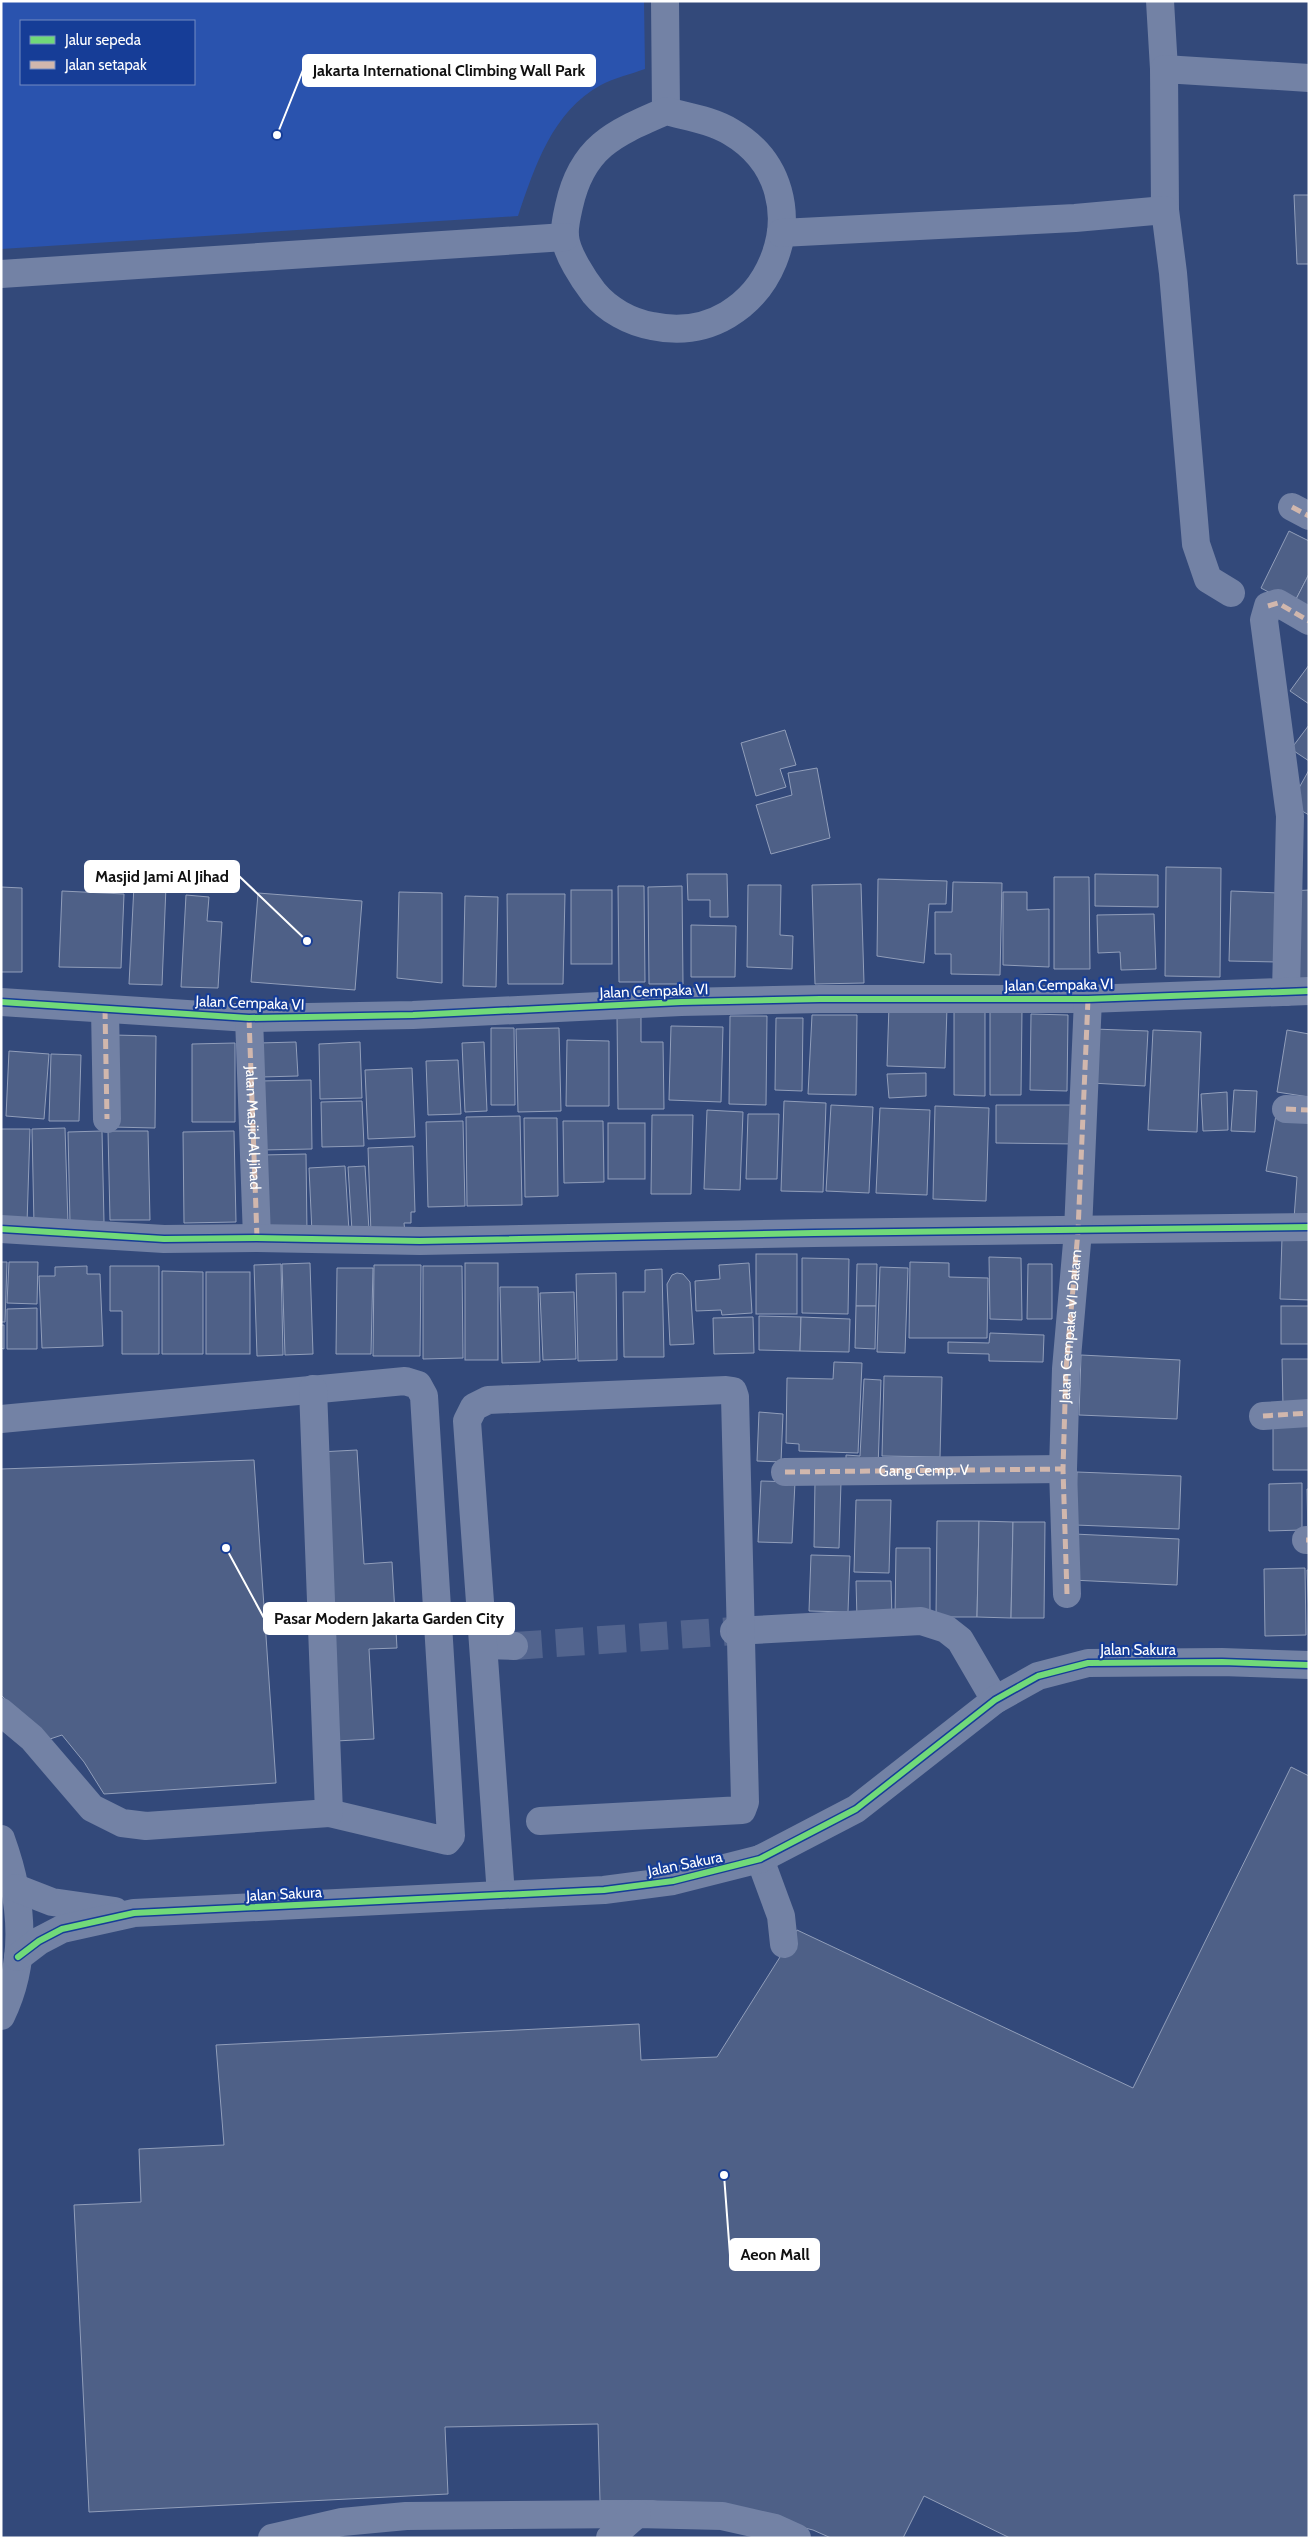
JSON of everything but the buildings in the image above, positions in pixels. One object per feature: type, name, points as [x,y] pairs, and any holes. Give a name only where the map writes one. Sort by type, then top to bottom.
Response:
[{"type":"street","points":[[665,1],[666,112]]},
{"type":"street","points":[[1160,1],[1164,69],[1165,210],[1173,273],[1196,544],[1208,580],[1231,593]]},
{"type":"street","points":[[1164,69],[1309,78]]},
{"type":"street","points":[[666,112],[709,122],[731,132],[750,147],[765,165],[776,187],[781,210],[781,234],[776,257],[766,279],[751,297],[733,313],[711,323],[688,329],[664,329],[640,324],[618,314],[599,299],[584,280],[565,237],[573,188],[584,167],[598,148],[617,133],[666,112]]},
{"type":"street","points":[[781,234],[1075,218],[1165,210]]},
{"type":"street","points":[[1,274],[565,237]]},
{"type":"street","points":[[1297,992],[1290,816],[1264,620],[1268,606],[1278,603],[1309,620]]},
{"type":"street","name":"Jalan Cempaka VI","points":[[1,1002],[249,1018],[413,1015],[582,1006],[820,999],[1088,999],[1297,992]]},
{"type":"street","name":"Jalan Cempaka VI Dalam","points":[[1067,1594],[1063,1469],[1066,1370],[1078,1231],[1088,999]]},
{"type":"street","points":[[105,1009],[107,1119]]},
{"type":"street","name":"Jalan Masjid Al Jihad","points":[[249,1018],[257,1238]]},
{"type":"street","points":[[1,1229],[164,1239],[257,1238],[420,1241],[1309,1227]]},
{"type":"street","points":[[1,1418],[406,1382],[418,1385],[424,1396],[451,1836],[446,1841],[329,1814],[146,1826],[122,1823],[92,1808],[32,1738],[1,1712]]},
{"type":"street","points":[[313,1390],[329,1814]]},
{"type":"street","points":[[502,1895],[467,1421],[474,1407],[488,1400],[733,1391],[735,1397],[737,1631],[745,1802],[742,1810],[540,1821]]},
{"type":"street","points":[[1263,1416],[1309,1413]]},
{"type":"street","name":"Gang Cemp. V","points":[[784,1472],[1063,1469]]},
{"type":"street","points":[[737,1631],[921,1620],[946,1629],[960,1640],[995,1700]]},
{"type":"street","points":[[484,1645],[514,1646]]},
{"type":"street","name":"Jalan Sakura","points":[[18,1956],[39,1941],[62,1929],[134,1913],[604,1890],[673,1881],[760,1859],[856,1809],[995,1700],[1038,1676],[1088,1663],[1222,1662],[1309,1664]]},
{"type":"street","points":[[1,1839],[13,1871],[20,1919],[16,1973],[1,2016]]},
{"type":"street","points":[[760,1859],[781,1916],[784,1944]]},
{"type":"street","name":"Jalan Sakura","points":[[16,1888],[52,1902],[134,1913]]},
{"type":"street","points":[[272,2538],[342,2522],[406,2516],[637,2514],[722,2516],[775,2528],[797,2538]]},
{"type":"street","points":[[610,2538],[637,2514]]},
{"type":"shaded area","points":[[1,1],[644,1],[645,69],[601,85],[584,96],[570,110],[558,125],[539,160],[518,216],[1,249]]},
{"type":"tunnel","points":[[514,1646],[734,1631]]},
{"type":"marked path","points":[[1292,507],[1309,516]]},
{"type":"marked path","points":[[1268,606],[1278,603],[1309,621]]},
{"type":"marked path","points":[[1067,1594],[1063,1469],[1066,1369],[1078,1231],[1088,999]]},
{"type":"marked path","points":[[105,1009],[107,1119]]},
{"type":"marked path","points":[[249,1018],[257,1238]]},
{"type":"marked path","points":[[1286,1109],[1309,1110]]},
{"type":"marked path","points":[[1263,1416],[1309,1413]]},
{"type":"marked path","points":[[785,1472],[1063,1469]]},
{"type":"cycle path","points":[[1,1002],[249,1018],[413,1015],[681,1002],[820,999],[1088,999],[1309,991]]},
{"type":"cycle path","points":[[1,1229],[164,1239],[257,1238],[420,1241],[814,1233],[1309,1227]]},
{"type":"cycle path","points":[[18,1957],[39,1941],[62,1929],[134,1913],[604,1890],[673,1881],[760,1859],[856,1809],[995,1700],[1038,1676],[1088,1663],[1222,1662],[1309,1665]]},
{"type":"place","name":"Jakarta International Climbing Wall Park","points":[[277,135]]},
{"type":"place","name":"Masjid Jami Al Jihad","points":[[307,941]]},
{"type":"place","name":"Pasar Modern Jakarta Garden City","points":[[226,1548]]},
{"type":"place","name":"Aeon Mall","points":[[724,2175]]}]
